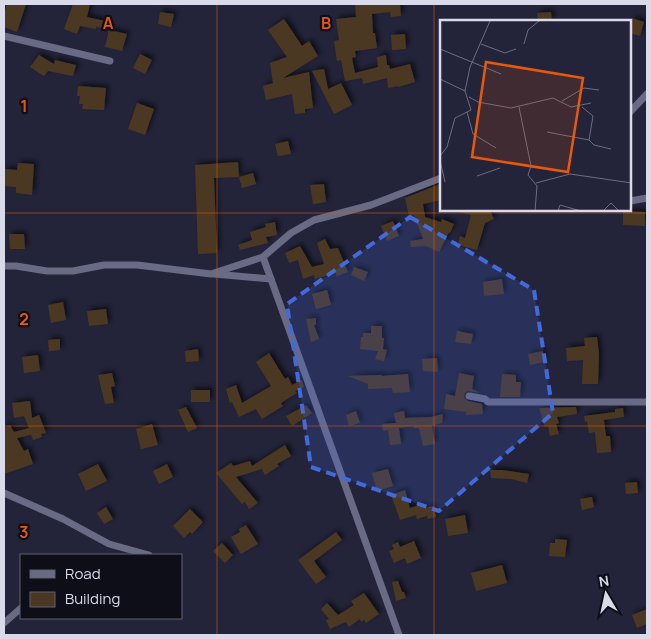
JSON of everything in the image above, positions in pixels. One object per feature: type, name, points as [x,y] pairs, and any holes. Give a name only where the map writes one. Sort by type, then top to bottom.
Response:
[{"type":"street","points":[[4,36],[110,62]]},
{"type":"street","points":[[631,111],[647,94]]},
{"type":"street","points":[[211,274],[263,257],[291,233],[314,220],[371,205],[440,178]]},
{"type":"street","points":[[631,201],[647,198]]},
{"type":"street","points":[[263,257],[399,635]]},
{"type":"street","points":[[4,266],[47,271],[73,271],[104,265],[137,265],[271,279]]},
{"type":"street","points":[[469,396],[485,399],[488,402],[647,402]]},
{"type":"street","points":[[4,493],[63,519],[109,544],[145,554]]},
{"type":"street","points":[[4,623],[20,609]]},
{"type":"highlighted area","points":[[410,217],[534,290],[553,413],[439,511],[311,467],[287,304]]},
{"type":"building","points":[[7,4],[26,4],[17,32],[4,27],[4,14]]},
{"type":"building","points":[[73,4],[90,4],[87,17],[105,21],[103,28],[96,27],[96,29],[80,26],[77,34],[64,29]]},
{"type":"building","points":[[355,4],[400,4],[401,16],[391,17],[390,12],[372,14],[373,33],[375,33],[377,48],[355,51],[356,57],[352,58],[355,73],[378,67],[377,57],[386,55],[387,65],[389,65],[390,69],[410,64],[415,82],[388,88],[387,78],[363,84],[362,78],[345,81],[341,60],[337,61],[334,41],[339,40],[336,19],[356,17]]},
{"type":"building","points":[[160,12],[174,14],[171,27],[158,24]]},
{"type":"building","points":[[551,12],[552,20],[538,20],[537,13]]},
{"type":"building","points":[[632,18],[644,22],[640,36],[631,33]]},
{"type":"building","points":[[284,19],[302,46],[309,41],[318,56],[283,78],[309,72],[313,108],[305,109],[305,113],[295,114],[292,94],[266,100],[263,86],[273,83],[270,63],[287,57],[268,30]]},
{"type":"building","points":[[109,30],[127,34],[122,51],[105,47]]},
{"type":"building","points":[[405,34],[406,49],[392,50],[391,35]]},
{"type":"building","points":[[140,54],[152,60],[145,74],[133,68]]},
{"type":"building","points":[[39,55],[54,64],[55,60],[76,65],[73,76],[48,71],[44,76],[30,67]]},
{"type":"building","points":[[324,69],[328,89],[341,83],[352,105],[334,114],[312,71]]},
{"type":"building","points":[[78,86],[106,88],[104,110],[82,109],[83,104],[79,104],[80,96],[77,96]]},
{"type":"building","points":[[137,103],[154,109],[145,135],[128,129]]},
{"type":"building","points":[[288,141],[291,154],[278,156],[275,144]]},
{"type":"building","points":[[238,162],[239,177],[214,178],[217,253],[198,254],[195,165]]},
{"type":"building","points":[[18,163],[34,164],[32,195],[16,193],[16,187],[4,186],[4,169],[17,170]]},
{"type":"building","points":[[253,173],[256,184],[242,188],[239,177]]},
{"type":"building","points":[[324,184],[326,202],[313,204],[310,185]]},
{"type":"building","points":[[440,184],[440,200],[423,204],[425,217],[441,222],[442,219],[454,224],[439,252],[426,246],[411,247],[410,241],[423,239],[414,215],[409,216],[405,198]]},
{"type":"building","points":[[490,211],[494,219],[485,223],[477,250],[458,245],[460,236],[465,238],[471,215],[459,212]]},
{"type":"building","points":[[623,211],[645,212],[645,226],[623,225]]},
{"type":"building","points":[[393,221],[399,236],[387,241],[381,226]]},
{"type":"building","points":[[275,222],[277,235],[266,237],[268,243],[240,250],[238,245],[252,240],[250,232],[266,227],[265,224]]},
{"type":"building","points":[[9,234],[24,234],[25,249],[10,249]]},
{"type":"building","points":[[325,239],[330,249],[338,248],[348,272],[337,276],[336,273],[315,279],[314,275],[303,279],[298,260],[289,263],[285,253],[300,246],[312,267],[324,264],[317,243]]},
{"type":"building","points":[[354,267],[368,272],[364,281],[351,275]]},
{"type":"building","points":[[502,279],[504,294],[484,296],[483,282]]},
{"type":"building","points":[[327,290],[331,305],[316,309],[312,294]]},
{"type":"building","points":[[63,302],[66,320],[51,323],[48,305]]},
{"type":"building","points":[[106,309],[108,324],[89,326],[87,311]]},
{"type":"building","points":[[316,318],[316,325],[314,325],[319,339],[311,342],[306,319]]},
{"type":"building","points":[[371,326],[382,326],[383,349],[387,350],[384,361],[375,359],[378,351],[360,349],[361,337],[363,337],[363,333],[371,333]]},
{"type":"building","points":[[457,331],[473,334],[471,344],[455,342]]},
{"type":"building","points":[[597,337],[599,354],[598,384],[582,384],[583,360],[567,361],[566,348],[585,346],[584,338]]},
{"type":"building","points":[[60,339],[60,350],[49,351],[48,340]]},
{"type":"building","points":[[198,349],[199,361],[186,362],[185,351]]},
{"type":"building","points":[[543,351],[544,362],[530,365],[528,354]]},
{"type":"building","points":[[269,353],[285,379],[288,377],[292,385],[302,380],[304,387],[295,391],[297,393],[281,403],[283,406],[262,419],[256,409],[239,417],[232,402],[230,403],[226,389],[236,385],[242,403],[271,386],[256,362]]},
{"type":"building","points":[[38,355],[40,371],[24,373],[22,357]]},
{"type":"building","points":[[437,358],[438,372],[423,371],[422,359]]},
{"type":"building","points":[[112,373],[115,386],[111,387],[114,403],[105,404],[98,375]]},
{"type":"building","points":[[459,373],[474,376],[472,389],[480,393],[468,391],[464,397],[468,401],[482,404],[483,414],[466,415],[466,412],[444,409],[446,394],[455,396]]},
{"type":"building","points":[[408,374],[410,392],[393,393],[392,388],[368,389],[368,384],[348,376],[382,376]]},
{"type":"building","points":[[502,374],[516,375],[516,382],[521,382],[520,397],[500,397]]},
{"type":"building","points":[[191,390],[210,390],[210,402],[191,402]]},
{"type":"building","points":[[30,401],[32,418],[39,415],[46,433],[41,434],[42,437],[33,440],[31,435],[17,438],[24,451],[28,449],[33,464],[4,474],[4,428],[10,425],[14,432],[29,428],[24,416],[14,418],[12,403]]},
{"type":"building","points":[[306,405],[312,413],[292,426],[286,416]]},
{"type":"building","points":[[186,407],[197,428],[188,432],[178,410]]},
{"type":"building","points":[[576,407],[577,414],[557,417],[559,423],[556,424],[559,434],[550,436],[548,426],[545,427],[539,408]]},
{"type":"building","points":[[623,408],[624,417],[604,420],[606,436],[610,436],[611,452],[597,453],[595,432],[589,433],[584,416],[615,412],[615,409]]},
{"type":"building","points":[[356,411],[360,423],[349,426],[346,415]]},
{"type":"building","points":[[404,411],[405,418],[431,417],[443,414],[442,423],[432,426],[435,444],[423,446],[419,428],[414,428],[414,426],[399,428],[401,444],[390,445],[388,430],[383,431],[382,424],[396,423],[394,413]]},
{"type":"building","points":[[152,424],[158,445],[141,449],[136,429]]},
{"type":"building","points":[[285,445],[291,456],[277,464],[279,466],[265,475],[262,469],[236,477],[258,503],[249,509],[245,502],[242,504],[216,473],[231,463],[233,466],[250,461],[252,466]]},
{"type":"building","points":[[98,464],[107,481],[86,491],[78,474]]},
{"type":"building","points":[[167,464],[173,477],[159,484],[153,471]]},
{"type":"building","points":[[388,469],[393,486],[377,491],[372,473]]},
{"type":"building","points":[[490,470],[529,474],[527,483],[512,479],[491,478]]},
{"type":"building","points":[[637,482],[638,493],[626,494],[625,483]]},
{"type":"building","points":[[405,490],[410,508],[423,504],[424,508],[434,506],[436,517],[428,519],[427,516],[417,519],[416,515],[400,520],[391,495]]},
{"type":"building","points":[[592,497],[594,507],[582,510],[580,499]]},
{"type":"building","points":[[106,507],[113,519],[104,524],[97,513]]},
{"type":"building","points":[[190,509],[203,522],[192,534],[190,532],[184,538],[173,526]]},
{"type":"building","points":[[465,515],[468,533],[448,536],[445,519]]},
{"type":"building","points":[[246,525],[258,544],[241,554],[231,537],[240,532],[239,529]]},
{"type":"building","points":[[336,532],[342,540],[314,561],[326,577],[316,584],[298,560]]},
{"type":"building","points":[[555,539],[567,540],[565,557],[549,556],[550,543],[555,543]]},
{"type":"building","points":[[414,541],[421,558],[407,564],[405,558],[394,563],[389,551],[394,549],[392,545],[398,542],[400,547]]},
{"type":"building","points":[[222,543],[233,555],[225,563],[213,551]]},
{"type":"building","points":[[502,565],[507,583],[476,591],[471,573]]},
{"type":"building","points":[[398,581],[406,598],[396,601],[392,582]]},
{"type":"building","points":[[364,593],[379,614],[366,623],[364,620],[361,622],[360,619],[349,627],[346,622],[330,629],[326,620],[329,619],[321,609],[327,603],[338,615],[354,605],[351,601]]},
{"type":"building","points":[[647,609],[647,624],[637,628],[632,615]]}]
